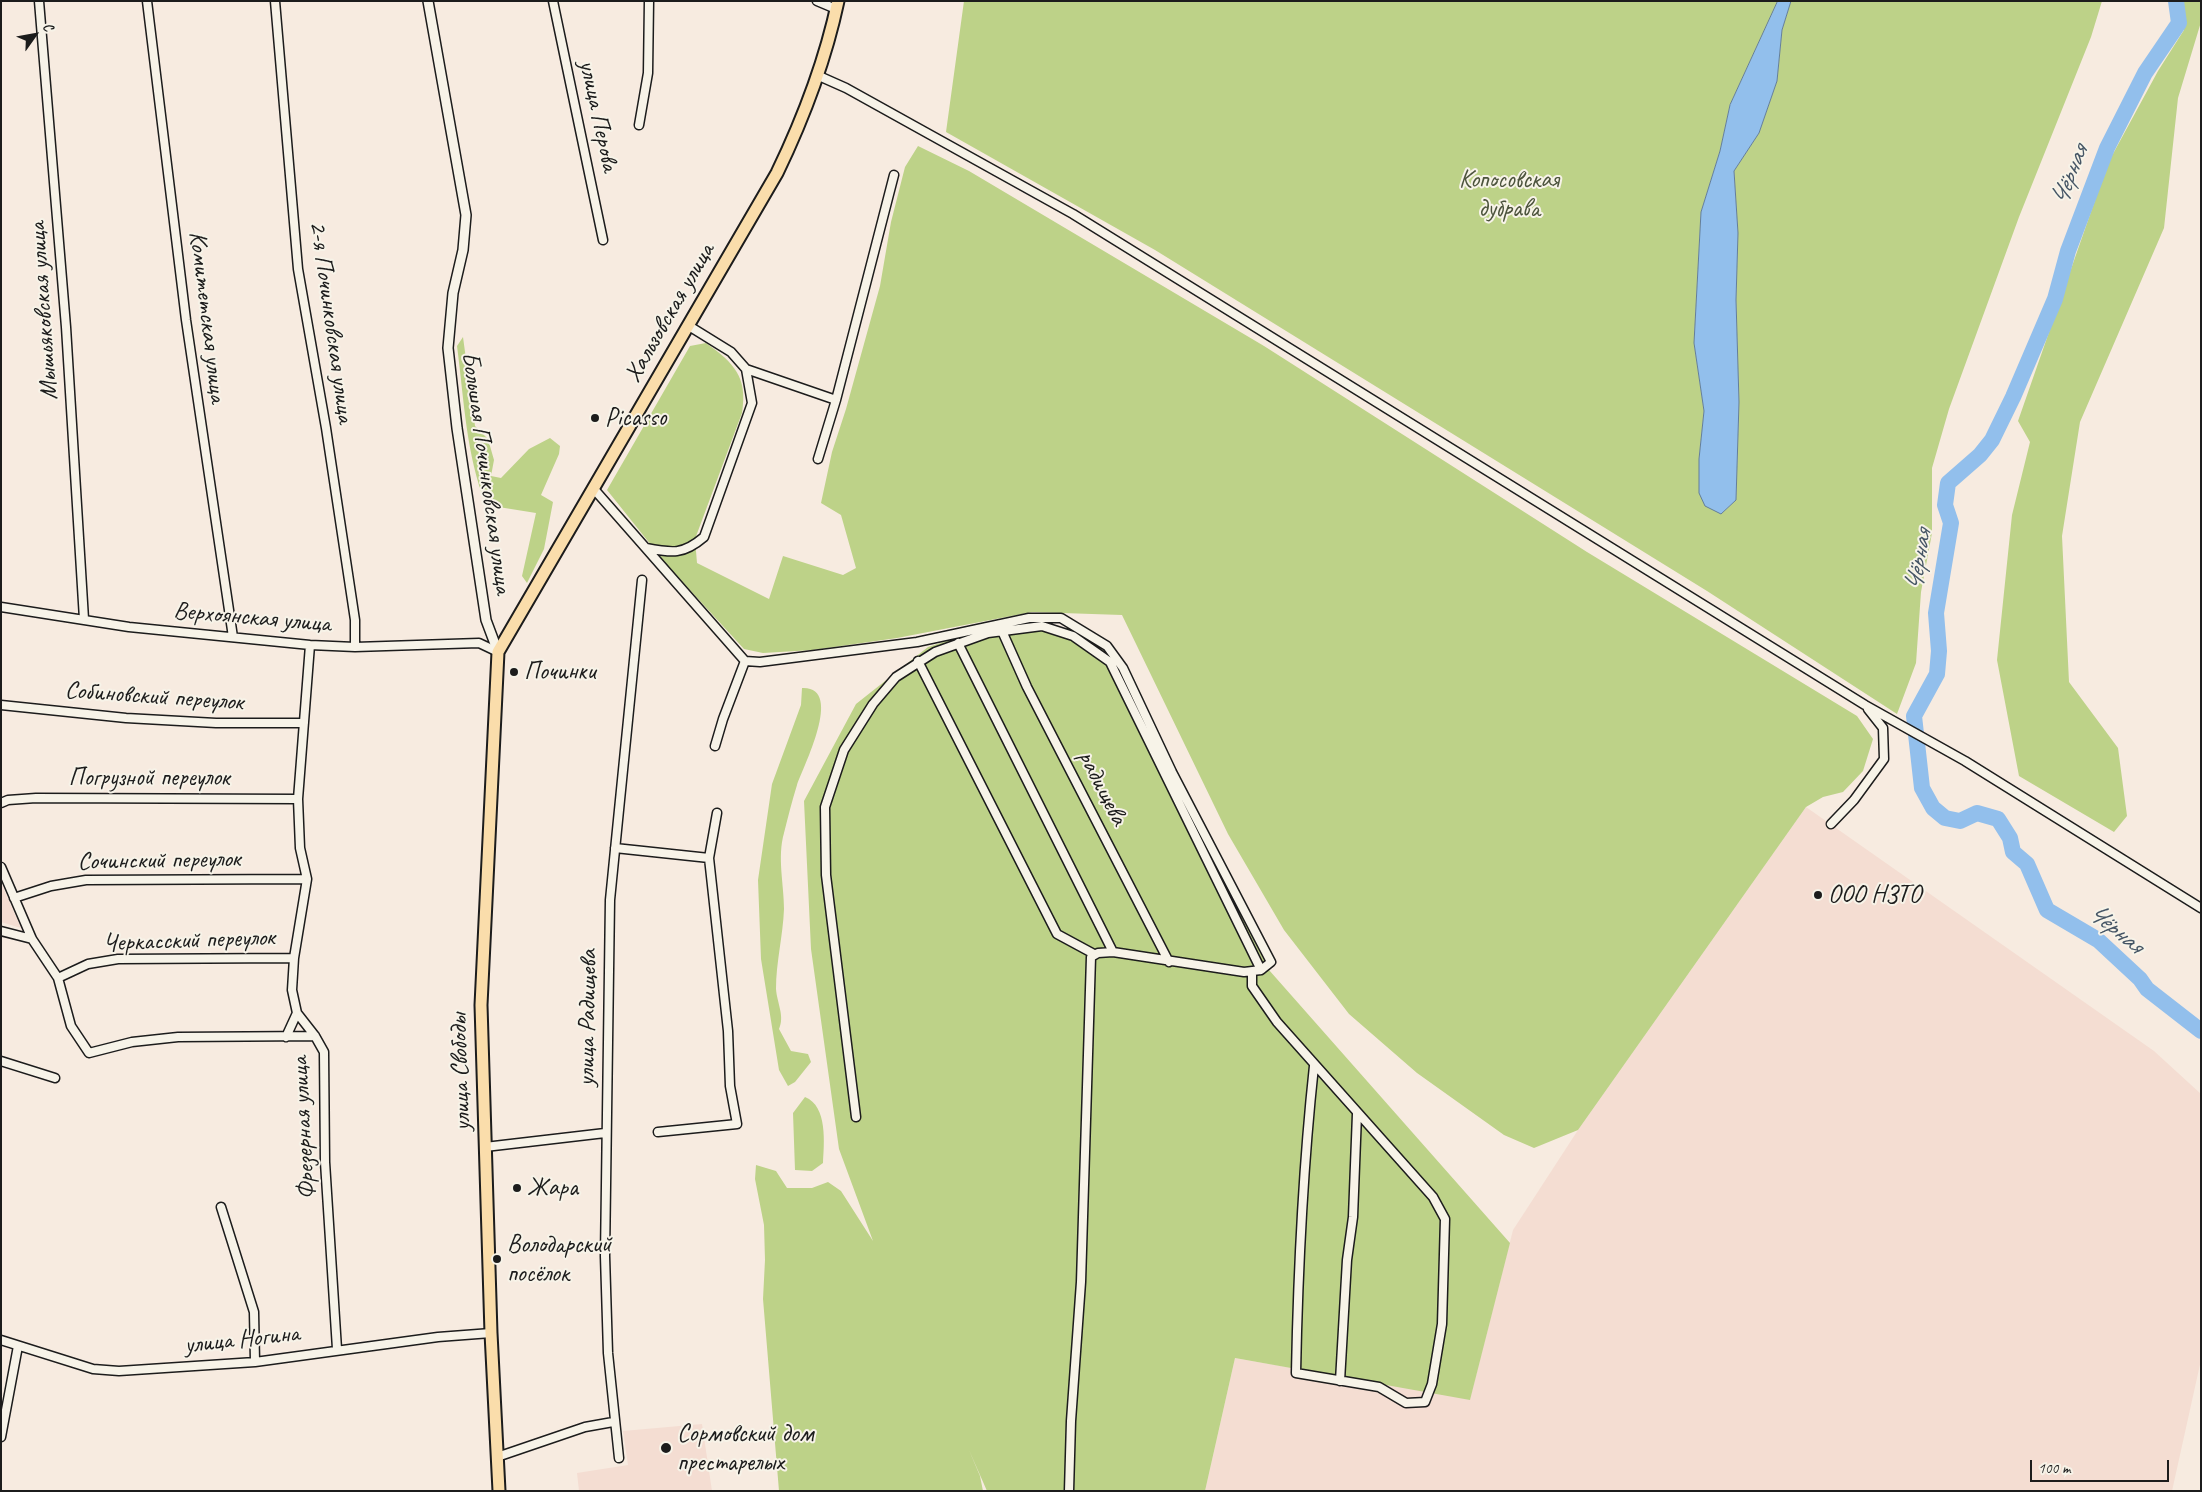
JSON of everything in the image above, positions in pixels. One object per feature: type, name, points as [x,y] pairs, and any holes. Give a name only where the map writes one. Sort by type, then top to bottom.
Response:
[{"type":"main road","name":"Хальзовская улица","points":[[498,652],[777,173],[800,124],[819,76],[837,5]]},
{"type":"main road","name":"улица Свободы","points":[[498,652],[481,1005],[491,1333],[499,1491]]},
{"type":"street","name":"Мышьяковская улица","points":[[39,1],[66,327],[84,619]]},
{"type":"street","name":"Комитетская улица","points":[[147,1],[186,320],[213,513],[233,637]]},
{"type":"street","name":"2-я Починковская улица","points":[[275,1],[298,269],[335,484],[355,620],[355,647]]},
{"type":"street","name":"Большая Починковская улица","points":[[428,1],[466,215],[463,250],[453,293],[449,358],[456,428],[486,620],[498,652]]},
{"type":"street","name":"улица Перова","points":[[553,1],[603,240]]},
{"type":"street","points":[[639,125],[648,73],[650,1]]},
{"type":"street","name":"Хальзовская улица","points":[[817,1],[837,5]]},
{"type":"street","points":[[819,76],[846,88],[1074,214],[1865,705],[1910,729],[2201,908]]},
{"type":"street","points":[[818,459],[836,400],[894,175]]},
{"type":"street","points":[[689,326],[731,352],[746,369],[836,400]]},
{"type":"street","points":[[646,548],[670,553],[691,549],[704,537],[752,402],[746,369]]},
{"type":"street","points":[[593,488],[745,661],[760,662],[917,642],[1029,618],[1061,618],[1107,646],[1123,668],[1172,772],[1271,962],[1262,970],[1252,972],[1169,962],[1113,952],[1094,954],[1057,934],[918,661]]},
{"type":"street","name":"улица Радищева","points":[[619,1458],[613,1422],[606,1275],[605,1133],[610,900],[642,580]]},
{"type":"street","name":"Верхоянская улица","points":[[1,607],[129,627],[310,645],[355,647],[479,643],[498,652]]},
{"type":"street","points":[[856,1117],[826,876],[824,807],[844,750],[873,704],[896,677],[918,661],[958,643],[988,633],[1042,626],[1073,636],[1110,662],[1262,970]]},
{"type":"street","name":"радищева","points":[[1002,631],[1027,687],[1169,962]]},
{"type":"street","points":[[958,643],[1113,952]]},
{"type":"street","name":"Фрезерная улица","points":[[310,645],[298,798],[300,848],[307,879],[294,958],[292,990],[297,1013],[315,1036],[324,1052],[325,1162],[337,1350]]},
{"type":"street","points":[[715,746],[725,711],[745,661]]},
{"type":"street","name":"Собиновский переулок","points":[[1,705],[126,718],[198,722],[304,723]]},
{"type":"street","points":[[1831,824],[1854,800],[1884,758],[1883,728],[1865,705]]},
{"type":"street","name":"Погрузной переулок","points":[[1,803],[8,800],[36,798],[298,798]]},
{"type":"street","points":[[658,1132],[737,1124],[730,1086],[728,1031],[709,858],[717,814]]},
{"type":"street","points":[[615,848],[709,858]]},
{"type":"street","points":[[1,867],[32,939],[58,978],[71,1026],[89,1053],[132,1042],[178,1037],[315,1036]]},
{"type":"street","name":"Сочинский переулок","points":[[14,898],[51,886],[86,880],[307,879]]},
{"type":"street","points":[[1,931],[32,939]]},
{"type":"street","points":[[1069,1491],[1071,1421],[1081,1282],[1091,965],[1094,954]]},
{"type":"street","name":"Черкасский переулок","points":[[58,978],[88,964],[118,959],[294,958]]},
{"type":"street","points":[[1252,972],[1252,986],[1277,1022],[1314,1066],[1433,1197],[1446,1219],[1442,1324],[1432,1384],[1425,1402],[1406,1403],[1379,1387],[1296,1374],[1308,1126],[1314,1066]]},
{"type":"street","points":[[286,1037],[297,1013]]},
{"type":"street","points":[[1,1061],[55,1078]]},
{"type":"street","points":[[1340,1380],[1347,1260],[1354,1217],[1357,1114]]},
{"type":"street","points":[[485,1147],[605,1133]]},
{"type":"street","points":[[221,1207],[254,1312],[255,1362]]},
{"type":"street","name":"улица Ногина","points":[[1,1340],[94,1369],[120,1371],[255,1362],[438,1337],[491,1333]]},
{"type":"street","points":[[1,1437],[18,1346]]},
{"type":"street","points":[[497,1457],[585,1427],[613,1422]]},
{"type":"shaded area","points":[[1806,807],[2154,1051],[2201,1094],[2201,1360],[2172,1491],[1205,1491],[1235,1358],[1470,1399],[1513,1230],[1578,1130]]},
{"type":"shaded area","points":[[1,883],[21,928],[1,922]]},
{"type":"shaded area","name":"Сормовский дом престарелых","points":[[702,1424],[712,1491],[579,1491],[577,1473],[628,1465],[623,1431]]},
{"type":"green space","name":"Копосовская дубрава","points":[[964,1],[1778,1],[1730,105],[1720,151],[1701,212],[1694,343],[1704,411],[1699,459],[1721,514],[1736,500],[1739,402],[1736,300],[1738,233],[1734,171],[1759,133],[1777,81],[1782,30],[1791,1],[2102,1],[2091,37],[2019,217],[1949,409],[1932,468],[1932,533],[1921,592],[1916,663],[1897,714],[1707,591],[1155,250],[946,132]]},
{"type":"green space","points":[[2181,1],[2201,1],[2201,22],[2178,98],[2164,228],[2080,422],[2062,536],[2069,682],[2118,748],[2127,816],[2114,832],[2019,776],[1997,660],[2012,515],[2030,442],[2018,421],[2108,163],[2158,71],[2184,30]]},
{"type":"green space","points":[[918,146],[969,171],[1264,346],[1587,552],[1857,716],[1873,739],[1863,771],[1843,792],[1823,797],[1806,807],[1578,1130],[1534,1148],[1504,1135],[1417,1073],[1349,1014],[1284,930],[1228,834],[1122,615],[1032,612],[897,638],[813,650],[763,653],[744,649],[667,565],[607,490],[690,346],[706,343],[724,357],[737,372],[741,380],[743,400],[742,413],[695,539],[697,563],[769,599],[783,556],[843,575],[856,568],[841,515],[821,503],[832,452],[846,409],[880,286],[891,222],[905,167]]},
{"type":"green space","points":[[463,337],[475,426],[488,439],[494,460],[491,476],[501,478],[529,449],[550,438],[560,446],[559,454],[541,495],[553,502],[544,549],[527,583],[522,576],[536,513],[486,505],[474,467],[467,427],[457,346]]},
{"type":"green space","points":[[1034,622],[1073,630],[1110,655],[1269,970],[1510,1243],[1470,1400],[1235,1358],[1205,1491],[987,1491],[969,1450],[980,1476],[983,1491],[779,1491],[763,1299],[764,1225],[755,1179],[756,1165],[776,1171],[787,1188],[812,1188],[828,1182],[841,1191],[873,1241],[839,1149],[811,949],[804,801],[856,704],[928,647],[996,625]]},
{"type":"green space","points":[[802,688],[814,691],[820,700],[821,713],[813,746],[795,791],[782,842],[781,861],[784,909],[776,989],[781,1014],[779,1029],[791,1051],[808,1054],[811,1062],[795,1082],[788,1086],[779,1070],[761,959],[758,880],[772,784],[801,705]]},
{"type":"green space","points":[[805,1097],[818,1108],[824,1136],[823,1163],[812,1171],[795,1170],[793,1113]]},
{"type":"water","points":[[1778,1],[1791,1],[1782,30],[1777,81],[1759,133],[1734,171],[1738,233],[1736,300],[1739,402],[1736,500],[1721,514],[1705,506],[1699,493],[1699,459],[1704,411],[1694,343],[1701,212],[1720,151],[1730,105]]},
{"type":"waterway","name":"Чёрная","points":[[2176,1],[2179,23],[2145,73],[2107,148],[2068,251],[2055,299],[2013,397],[1992,440],[1980,455],[1948,483],[1945,505],[1951,523],[1936,613],[1939,651],[1937,674],[1914,716],[1922,788],[1933,808],[1945,818],[1960,821],[1977,813],[1998,819],[2010,838],[2013,852],[2027,864],[2047,910],[2098,940],[2140,979],[2147,989],[2201,1031]]},
{"type":"place","name":"Picasso","points":[[595,418]]},
{"type":"place","name":"Починки","points":[[514,672]]},
{"type":"place","name":"ООО НЗТО","points":[[1818,895]]},
{"type":"place","name":"Жара","points":[[517,1188]]},
{"type":"place","name":"Володарский посёлок","points":[[497,1259]]},
{"type":"place","name":"Сормовский дом престарелых","points":[[666,1448]]}]
